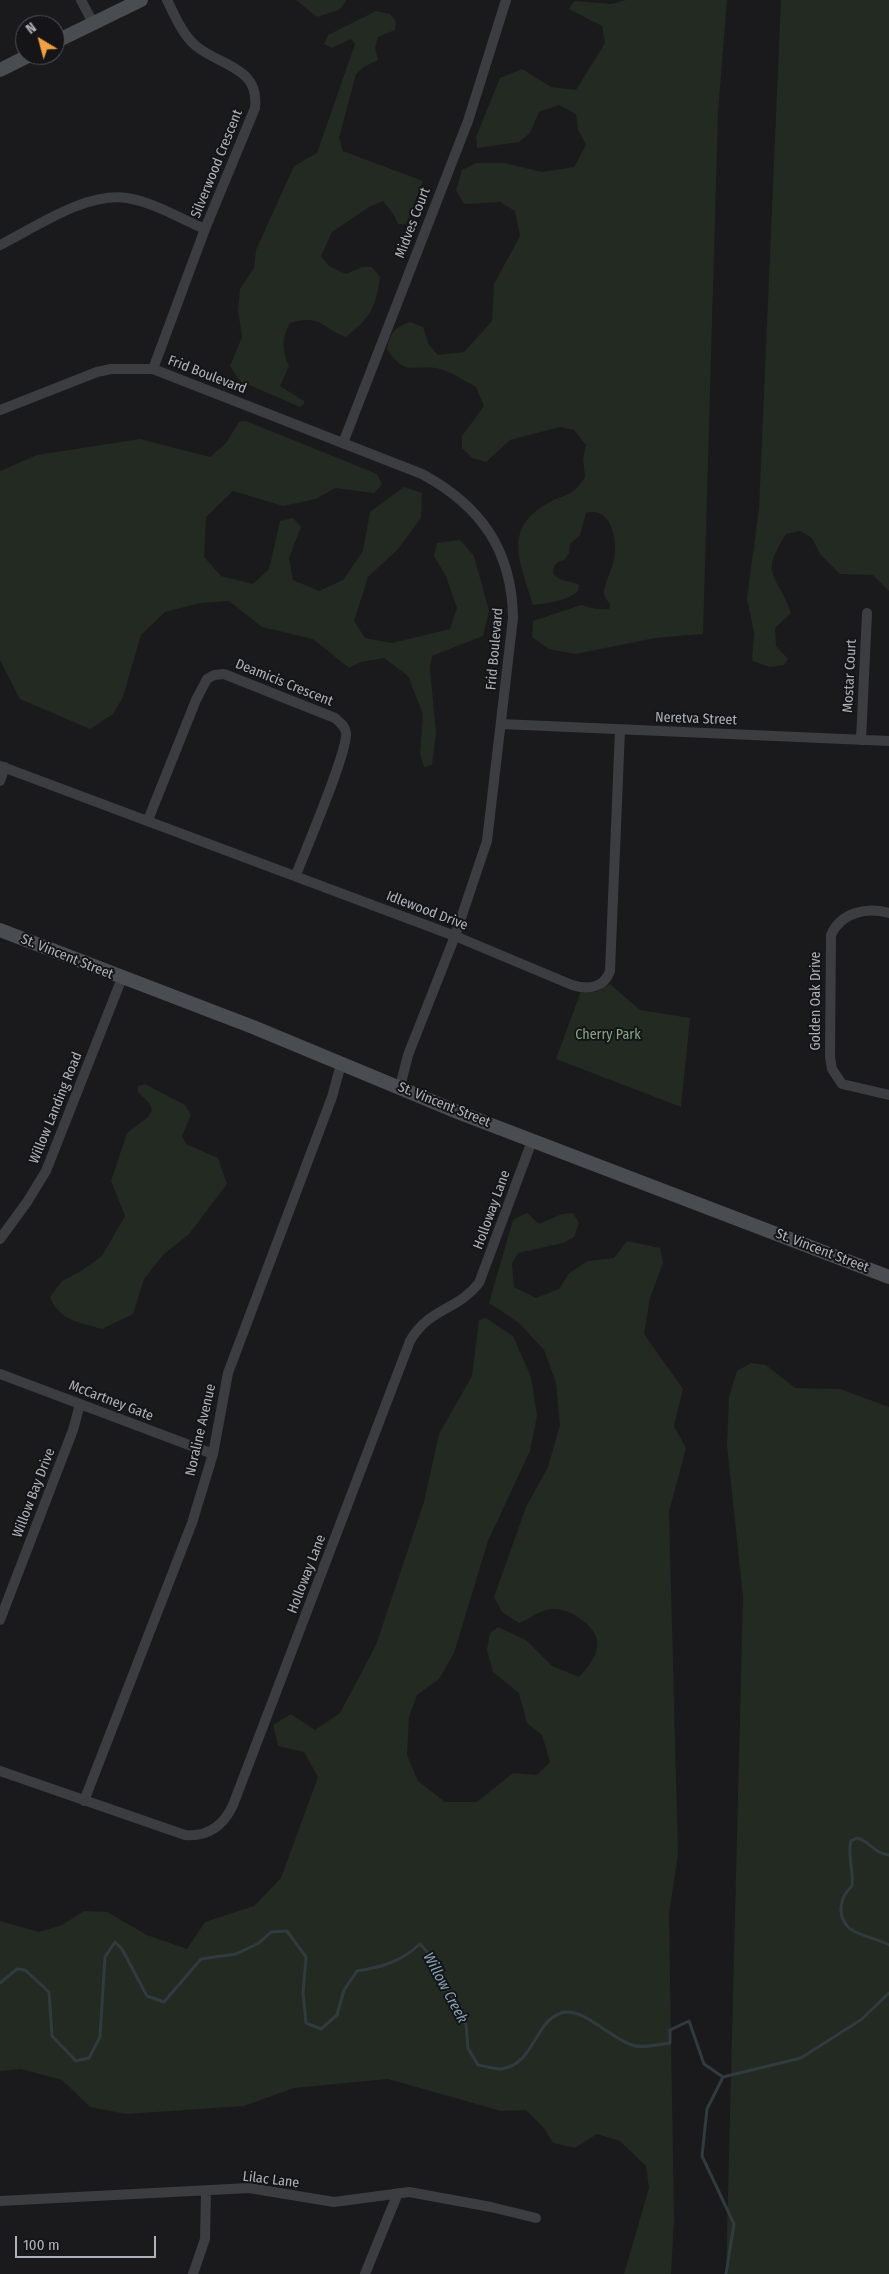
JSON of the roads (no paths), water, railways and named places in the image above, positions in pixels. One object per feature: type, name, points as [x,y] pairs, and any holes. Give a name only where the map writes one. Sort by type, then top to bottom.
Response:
[{"type":"street","points":[[81,0],[93,23]]},
{"type":"street","points":[[65,37],[141,0]]},
{"type":"street","name":"Silverwood Crescent","points":[[153,369],[205,229],[255,108],[255,92],[244,74],[208,54],[188,38],[167,0]]},
{"type":"street","name":"Midves Court","points":[[343,443],[468,121],[504,5],[497,0]]},
{"type":"street","points":[[0,70],[15,62]]},
{"type":"street","points":[[0,245],[76,206],[111,197],[144,203],[205,229]]},
{"type":"street","name":"Frid Boulevard","points":[[0,410],[97,372],[111,369],[153,369],[422,474],[443,485],[474,512],[496,542],[508,572],[513,604],[512,635],[487,841],[455,936],[408,1055],[400,1087]]},
{"type":"street","name":"Mostar Court","points":[[861,740],[867,613]]},
{"type":"street","name":"Deamicis Crescent","points":[[148,820],[196,700],[207,679],[214,674],[224,674],[335,718],[344,725],[346,734],[341,758],[296,876]]},
{"type":"street","name":"Neretva Street","points":[[501,724],[889,742]]},
{"type":"street","name":"Idlewood Drive","points":[[2,767],[455,936],[580,988],[596,987],[608,978],[612,954],[620,730]]},
{"type":"street","points":[[0,780],[2,767]]},
{"type":"street","name":"Golden Oak Drive","points":[[889,913],[868,910],[850,915],[838,924],[831,935],[830,1057],[832,1069],[842,1084],[889,1095]]},
{"type":"street","name":"St. Vincent Street","points":[[0,930],[253,1027],[532,1141],[889,1277]]},
{"type":"street","name":"Willow Landing Road","points":[[0,1239],[27,1202],[46,1171],[122,978]]},
{"type":"street","name":"Noraline Avenue","points":[[84,1801],[192,1523],[213,1454],[228,1373],[332,1097],[341,1064]]},
{"type":"street","name":"Holloway Lane","points":[[0,1771],[176,1832],[194,1836],[214,1829],[228,1815],[410,1341],[424,1322],[462,1300],[479,1283],[532,1141]]},
{"type":"street","name":"McCartney Gate","points":[[0,1374],[213,1454]]},
{"type":"street","name":"Willow Bay Drive","points":[[0,1620],[73,1430],[80,1404]]},
{"type":"street","name":"Lilac Lane","points":[[0,2201],[265,2190],[324,2202],[420,2193],[536,2218]]},
{"type":"street","points":[[192,2274],[205,2239],[206,2191]]},
{"type":"street","points":[[365,2274],[398,2194]]},
{"type":"waterway","name":"Willow Creek","points":[[889,1855],[879,1852],[857,1838],[851,1841],[852,1886],[845,1895],[841,1906],[842,1918],[849,1928],[889,1945]]},
{"type":"waterway","name":"Willow Creek","points":[[0,1983],[17,1969],[25,1970],[49,1992],[52,2036],[76,2061],[89,2058],[100,2037],[105,1957],[115,1942],[122,1949],[147,1996],[164,2002],[201,1959],[236,1954],[259,1943],[271,1932],[287,1931],[306,1957],[303,1993],[306,2023],[321,2029],[337,2015],[344,1990],[357,1971],[391,1963],[406,1955],[420,1944],[431,1956],[466,2024],[468,2048],[478,2065],[495,2069],[512,2066],[528,2052],[545,2025],[552,2018],[561,2013],[569,2012],[587,2018],[623,2041],[641,2047],[670,2043],[670,2030],[689,2021],[704,2064],[723,2077],[801,2058],[862,2019],[889,1993]]},
{"type":"waterway","points":[[723,2077],[707,2109],[702,2156],[734,2224],[726,2274]]},
{"type":"park label","name":"Cherry Park","points":[[608,1035]]}]
